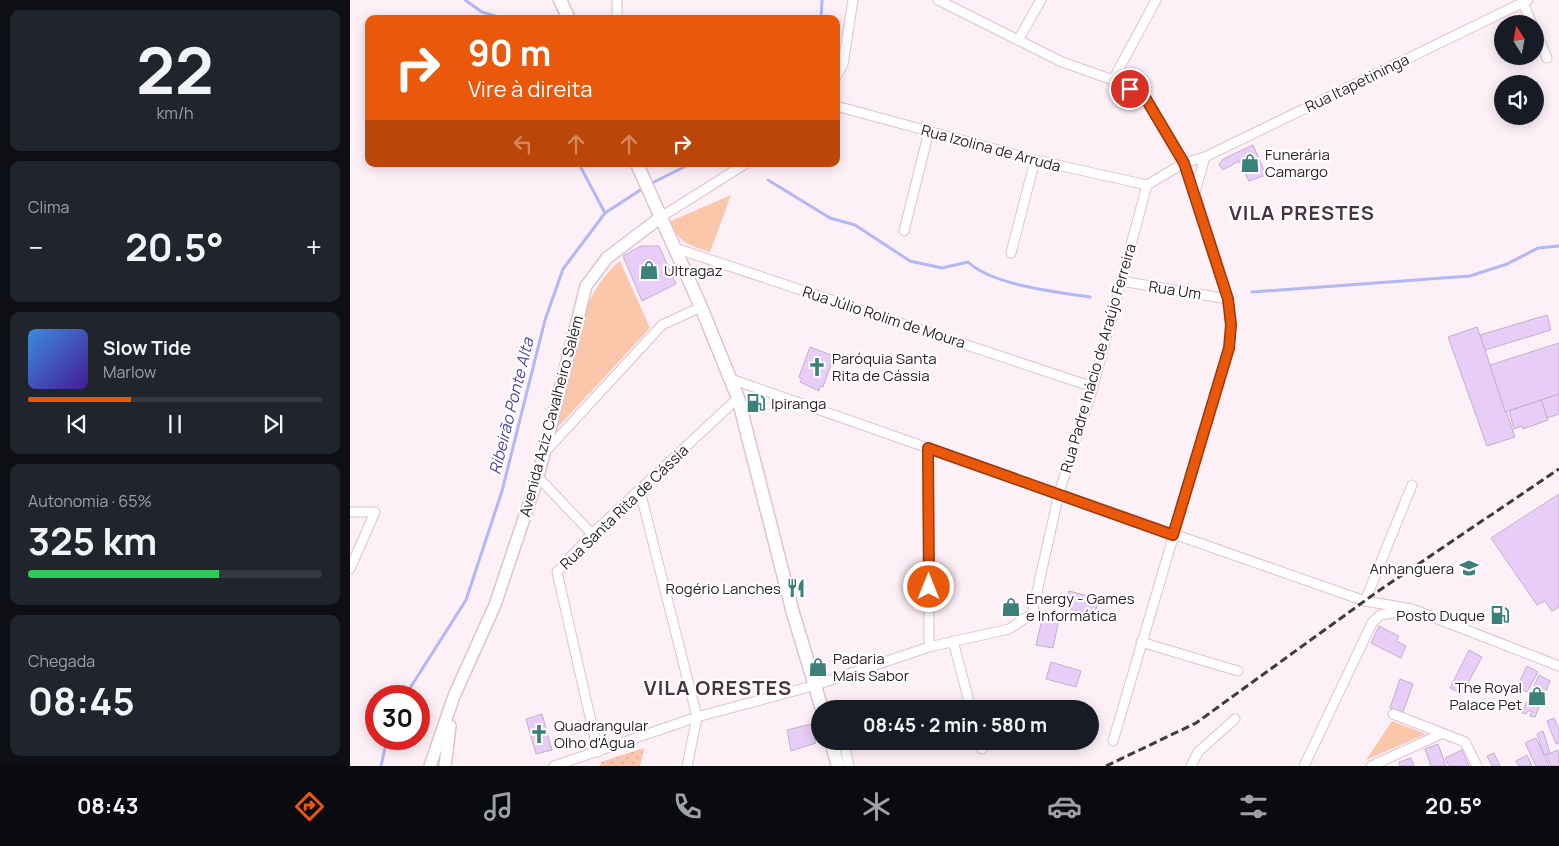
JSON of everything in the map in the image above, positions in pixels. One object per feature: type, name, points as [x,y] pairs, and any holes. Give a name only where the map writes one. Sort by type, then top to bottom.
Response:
[{"type":"main road","points":[[560,0],[567,15]]},
{"type":"main road","points":[[639,169],[701,307],[738,398],[793,613],[820,700]]},
{"type":"main road","name":"Avenida Aziz Cavalheiro Salém","points":[[430,766],[454,696],[495,605],[538,477],[586,286],[607,258],[661,217]]},
{"type":"main road","name":"Avenida Aziz Cavalheiro Salém","points":[[444,766],[454,696]]},
{"type":"main road","points":[[834,750],[838,766]]},
{"type":"street","points":[[617,0],[617,15]]},
{"type":"street","points":[[840,70],[843,64],[853,0]]},
{"type":"street","points":[[938,0],[1062,62],[1112,80],[1146,99],[1184,163],[1228,299],[1231,325],[1229,348],[1113,742]]},
{"type":"street","points":[[1018,40],[1041,0]]},
{"type":"street","points":[[1112,80],[1156,0]]},
{"type":"street","points":[[1525,1],[1529,15]]},
{"type":"street","name":"Rua Itapetininga","points":[[1184,163],[1205,157],[1525,1]]},
{"type":"street","points":[[1544,51],[1547,58]]},
{"type":"street","name":"Rua Izolina de Arruda","points":[[840,107],[1035,160],[1147,185]]},
{"type":"street","points":[[904,231],[929,131]]},
{"type":"street","points":[[1195,193],[1205,157]]},
{"type":"street","points":[[1011,253],[1035,160]]},
{"type":"street","points":[[1147,185],[1184,163]]},
{"type":"street","points":[[661,217],[740,167]]},
{"type":"street","name":"Rua Padre Inácio de Araújo Ferreira","points":[[554,766],[581,762],[598,752],[697,718],[816,685],[930,647],[1010,629],[1032,614],[1059,493],[1093,387],[1147,185]]},
{"type":"street","name":"Rua Júlio Rolim de Moura","points":[[675,248],[1093,387]]},
{"type":"street","name":"Rua Um","points":[[1121,281],[1228,299]]},
{"type":"street","points":[[544,454],[662,325],[701,307]]},
{"type":"street","points":[[731,379],[1365,602],[1412,609],[1559,666]]},
{"type":"street","name":"Rua Santa Rita de Cássia","points":[[598,752],[557,572],[592,534],[738,398]]},
{"type":"street","points":[[928,448],[930,647]]},
{"type":"street","points":[[538,477],[592,534]]},
{"type":"street","points":[[1365,602],[1412,485]]},
{"type":"street","points":[[640,491],[697,718],[687,766]]},
{"type":"street","points":[[350,512],[375,512],[350,569]]},
{"type":"street","points":[[1365,602],[1373,608],[1372,623]]},
{"type":"street","points":[[1304,766],[1372,623],[1380,615],[1412,609]]},
{"type":"street","points":[[953,641],[969,700]]},
{"type":"street","points":[[1141,642],[1238,671]]},
{"type":"street","points":[[1393,714],[1465,742],[1477,766]]},
{"type":"street","points":[[1191,766],[1198,752],[1235,719]]},
{"type":"street","points":[[1371,766],[1441,734]]},
{"type":"street","points":[[845,750],[849,766]]},
{"type":"shaded area","points":[[731,195],[710,252],[686,242],[673,228],[671,221]]},
{"type":"shaded area","points":[[620,261],[650,328],[558,427],[576,337],[584,315],[593,295],[605,276]]},
{"type":"shaded area","points":[[1392,721],[1426,734],[1366,760]]},
{"type":"shaded area","points":[[644,748],[640,766],[600,766],[601,762]]},
{"type":"building","name":"Funerária Camargo","points":[[1253,145],[1266,175],[1249,181],[1239,161],[1223,170],[1219,165],[1223,159]]},
{"type":"building","name":"Ultragaz","points":[[641,246],[659,246],[676,284],[642,301],[623,256]]},
{"type":"building","points":[[1547,315],[1551,330],[1485,350],[1480,335]]},
{"type":"building","points":[[1477,327],[1515,437],[1487,446],[1448,337]]},
{"type":"building","points":[[1559,343],[1559,394],[1505,412],[1490,365]]},
{"type":"building","name":"Paróquia Santa Rita de Cássia","points":[[810,347],[834,356],[823,387],[820,386],[819,391],[800,382],[802,379],[799,377]]},
{"type":"building","points":[[1559,394],[1559,414],[1547,418],[1541,400]]},
{"type":"building","points":[[1541,400],[1548,420],[1523,429],[1522,426],[1514,429],[1509,411]]},
{"type":"building","points":[[1559,494],[1559,607],[1552,611],[1545,601],[1537,605],[1491,538]]},
{"type":"building","points":[[1069,591],[1099,599],[1094,616],[1064,607]]},
{"type":"building","points":[[1043,615],[1059,619],[1053,648],[1036,645]]},
{"type":"building","points":[[1379,626],[1399,636],[1396,641],[1406,646],[1401,658],[1371,643]]},
{"type":"building","points":[[1469,650],[1482,657],[1462,694],[1450,688]]},
{"type":"building","points":[[1051,662],[1081,671],[1076,687],[1046,679]]},
{"type":"building","points":[[1527,666],[1538,672],[1527,692],[1517,687]]},
{"type":"building","name":"The Royal Palace Pet","points":[[1539,675],[1550,681],[1535,717],[1530,716],[1532,711],[1528,711],[1526,714],[1522,713]]},
{"type":"building","points":[[1400,679],[1413,684],[1403,712],[1390,708]]},
{"type":"building","name":"Quadrangular Olho d'Água","points":[[542,714],[552,750],[536,754],[526,719]]},
{"type":"building","points":[[1554,718],[1559,730],[1559,743],[1556,744],[1547,721]]},
{"type":"building","points":[[811,724],[811,745],[791,751],[787,730]]},
{"type":"building","points":[[1543,731],[1550,753],[1544,755],[1537,734]]},
{"type":"building","points":[[1536,738],[1549,766],[1536,766],[1525,743]]},
{"type":"building","points":[[1438,744],[1446,766],[1431,766],[1425,749]]},
{"type":"building","points":[[1462,750],[1469,766],[1449,766],[1445,758]]},
{"type":"building","points":[[1558,750],[1559,766],[1551,766],[1546,755]]},
{"type":"building","points":[[1494,753],[1500,766],[1492,766],[1487,756]]},
{"type":"building","points":[[1527,755],[1532,766],[1519,766],[1516,761]]},
{"type":"building","points":[[1411,758],[1414,766],[1400,766],[1399,762]]},
{"type":"waterway","points":[[465,0],[482,12],[492,15]]},
{"type":"waterway","name":"Ribeirão Ponte Alta","points":[[821,15],[822,0]]},
{"type":"waterway","points":[[581,167],[605,213]]},
{"type":"waterway","name":"Ribeirão Ponte Alta","points":[[650,184],[684,167]]},
{"type":"waterway","points":[[768,180],[830,218],[855,225],[910,261],[942,268],[968,262],[979,270],[1008,282],[1043,290],[1090,297]]},
{"type":"waterway","name":"Ribeirão Ponte Alta","points":[[412,685],[466,600],[502,491],[545,320],[563,269],[605,213],[645,187]]},
{"type":"waterway","points":[[1252,292],[1470,276],[1507,264],[1538,248],[1559,246]]},
{"type":"waterway","name":"Ribeirão Ponte Alta","points":[[381,766],[385,750]]},
{"type":"railway","points":[[1106,766],[1196,723],[1377,592],[1559,469]]},
{"type":"place","name":"Funerária Camargo","points":[[1250,163]]},
{"type":"place","name":"Ultragaz","points":[[649,270]]},
{"type":"place","name":"Paróquia Santa Rita de Cássia","points":[[817,367]]},
{"type":"place","name":"Ipiranga","points":[[756,403]]},
{"type":"place","name":"Anhanguera","points":[[1469,568]]},
{"type":"place","name":"Rogério Lanches","points":[[796,588]]},
{"type":"place","name":"Energy - Games e Informática","points":[[1011,607]]},
{"type":"place","name":"Posto Duque","points":[[1500,615]]},
{"type":"place","name":"Padaria Mais Sabor","points":[[818,667]]},
{"type":"place","name":"The Royal Palace Pet","points":[[1537,696]]},
{"type":"place","name":"Quadrangular Olho d'Água","points":[[539,734]]},
{"type":"district","name":"VILA PRESTES","points":[[1302,212]]},
{"type":"district","name":"VILA ORESTES","points":[[718,687]]},
{"type":"route","points":[[929,587],[928,448],[1173,535],[1229,348],[1231,325],[1228,299],[1184,163],[1146,99],[1130,89]]}]
